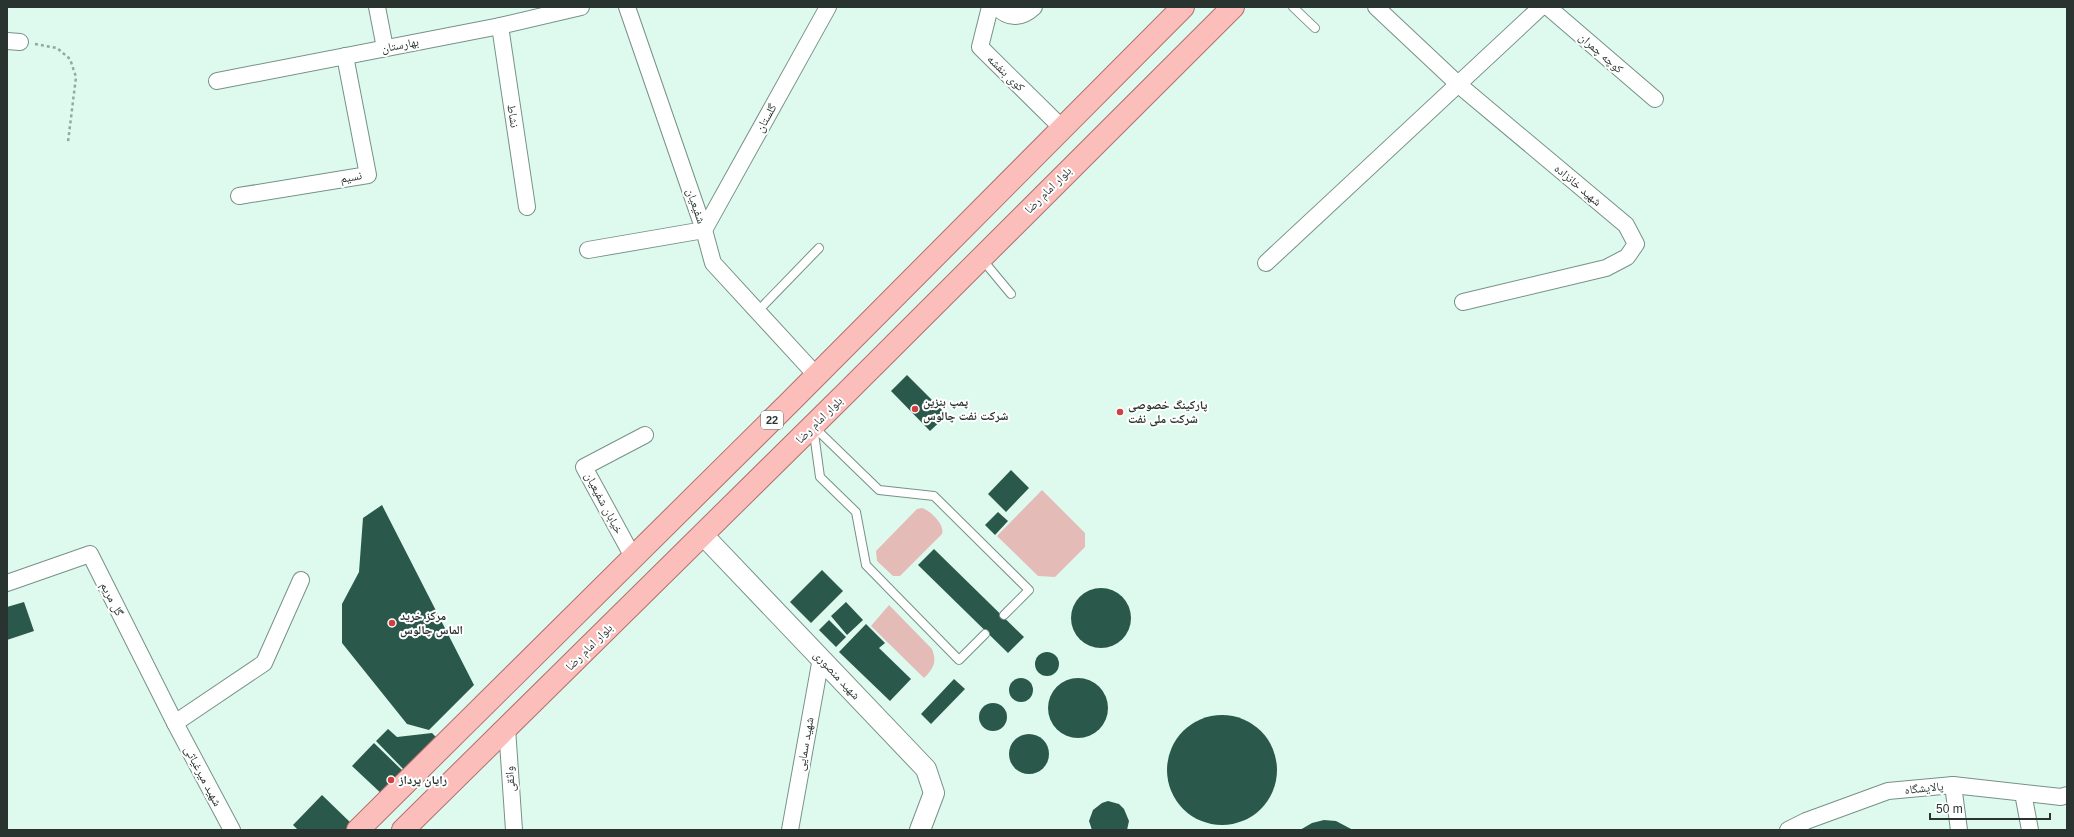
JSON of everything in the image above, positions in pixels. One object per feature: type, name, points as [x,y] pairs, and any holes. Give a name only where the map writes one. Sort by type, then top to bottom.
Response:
[{"type":"main road","name":"22","points":[[358,830],[789,403],[1183,7]]},
{"type":"main road","name":"بلوار امام رضا","points":[[403,830],[813,426],[1233,7]]},
{"type":"main road","points":[[956,234],[980,258]]},
{"type":"main road","points":[[789,403],[813,426]]},
{"type":"street","points":[[377,7],[385,48]]},
{"type":"street","name":"بهارستان","points":[[217,81],[500,26],[581,7]]},
{"type":"street","name":"شفیعیان","points":[[627,7],[704,230],[713,264],[816,375]]},
{"type":"street","name":"گلستان","points":[[704,230],[828,7]]},
{"type":"street","name":"کوی بنفشه","points":[[990,7],[980,47],[1062,128]]},
{"type":"street","points":[[997,7],[1011,16],[1025,15],[1034,7]]},
{"type":"street","name":"شهید خانزاده","points":[[1376,7],[1459,85],[1626,225],[1636,244],[1627,257],[1606,268],[1463,302]]},
{"type":"street","points":[[1266,263],[1459,85],[1541,7]]},
{"type":"street","name":"کوچه چمران","points":[[1548,7],[1655,99]]},
{"type":"street","name":"نشاط","points":[[500,26],[527,207]]},
{"type":"street","name":"نسیم","points":[[240,196],[368,175],[346,56]]},
{"type":"street","points":[[588,250],[704,230]]},
{"type":"street","name":"خیابان شفیعیان","points":[[633,557],[584,467],[645,435]]},
{"type":"street","name":"شهید منصوری","points":[[703,535],[926,769],[934,792],[920,830]]},
{"type":"street","name":"گل مریم","points":[[7,583],[90,554],[175,723]]},
{"type":"street","points":[[175,723],[264,662],[301,580]]},
{"type":"street","name":"شهید سمایی","points":[[790,830],[821,658]]},
{"type":"street","name":"شهید میرغیاثی","points":[[175,723],[232,830]]},
{"type":"street","name":"واثقی","points":[[507,728],[514,830]]},
{"type":"street","points":[[1953,785],[1959,830]]},
{"type":"street","name":"پالایشگاه","points":[[1788,830],[1806,821],[1888,791],[1953,785],[2061,797],[2067,795]]},
{"type":"street","points":[[2023,793],[2030,830]]},
{"type":"lane","points":[[1293,7],[1315,28]]},
{"type":"lane","points":[[756,312],[819,248]]},
{"type":"lane","points":[[980,258],[1011,294]]},
{"type":"lane","points":[[813,426],[879,490],[934,496],[1029,590],[1004,615]]},
{"type":"lane","points":[[813,426],[820,477],[856,512],[866,565],[959,660],[985,634]]},
{"type":"path","points":[[14,41],[57,48],[70,59],[76,77],[68,142]]},
{"type":"shaded area","points":[[1042,490],[1085,533],[1085,547],[1055,577],[1038,576],[997,536]]},
{"type":"shaded area","points":[[922,508],[936,519],[941,527],[942,534],[900,576],[893,576],[877,561],[876,551],[917,509]]},
{"type":"shaded area","points":[[889,605],[932,649],[934,665],[924,678],[871,626]]},
{"type":"building","points":[[907,375],[947,415],[930,431],[891,391]]},
{"type":"building","points":[[1011,470],[1029,488],[1006,512],[988,494]]},
{"type":"building","name":"مرکز خرید الماس چالوس","points":[[382,505],[474,685],[429,730],[407,724],[342,643],[342,604],[359,572],[363,518]]},
{"type":"building","points":[[998,512],[1008,521],[995,535],[985,525]]},
{"type":"building","points":[[934,549],[1024,637],[1008,653],[918,565]]},
{"type":"building","points":[[822,570],[843,591],[811,623],[790,602]]},
{"type":"building","points":[[1101,588],[1117,593],[1122,597],[1126,602],[1131,618],[1126,634],[1122,639],[1117,643],[1101,648],[1085,643],[1080,639],[1076,634],[1071,618],[1076,602],[1080,597],[1085,593]]},
{"type":"building","points":[[24,602],[34,631],[7,640],[7,607]]},
{"type":"building","points":[[846,602],[863,620],[847,635],[831,616]]},
{"type":"building","points":[[829,620],[846,637],[836,647],[819,630]]},
{"type":"building","points":[[866,624],[885,643],[879,648],[911,679],[890,701],[839,652]]},
{"type":"building","points":[[1047,652],[1056,655],[1059,664],[1056,673],[1047,676],[1038,673],[1035,664],[1038,655]]},
{"type":"building","points":[[1021,678],[1026,679],[1032,685],[1032,695],[1026,701],[1021,702],[1016,701],[1010,695],[1009,690],[1010,685],[1016,679]]},
{"type":"building","points":[[1078,678],[1095,683],[1103,691],[1108,708],[1103,725],[1095,733],[1078,738],[1061,733],[1053,725],[1048,708],[1053,691],[1061,683]]},
{"type":"building","points":[[954,679],[965,689],[931,724],[921,714]]},
{"type":"building","points":[[993,703],[1003,707],[1007,717],[1003,727],[993,731],[983,727],[979,717],[983,707]]},
{"type":"building","points":[[1222,715],[1233,716],[1243,720],[1261,731],[1272,749],[1276,759],[1276,781],[1272,791],[1261,809],[1243,820],[1233,824],[1222,825],[1211,824],[1201,820],[1183,809],[1172,791],[1168,781],[1167,770],[1168,759],[1172,749],[1183,731],[1201,720],[1211,716]]},
{"type":"building","points":[[388,729],[397,737],[432,733],[441,742],[409,775],[376,741]]},
{"type":"building","points":[[1029,734],[1043,740],[1049,754],[1043,768],[1029,774],[1015,768],[1009,754],[1015,740]]},
{"type":"building","points":[[374,743],[407,775],[385,797],[352,766]]},
{"type":"building","points":[[322,795],[355,827],[352,830],[298,830],[293,825]]},
{"type":"building","points":[[1108,801],[1119,804],[1124,809],[1129,821],[1127,830],[1092,830],[1089,821],[1093,810],[1102,803]]},
{"type":"building","points":[[1324,820],[1336,821],[1353,830],[1300,830],[1312,823]]},
{"type":"place","name":"پمپ بنزین شرکت نفت چالوس","points":[[915,409]]},
{"type":"place","name":"پارکینگ خصوصی شرکت ملی نفت","points":[[1120,412]]},
{"type":"place","name":"مرکز خرید الماس چالوس","points":[[392,623]]},
{"type":"place","name":"رایان پرداز","points":[[391,780]]}]
